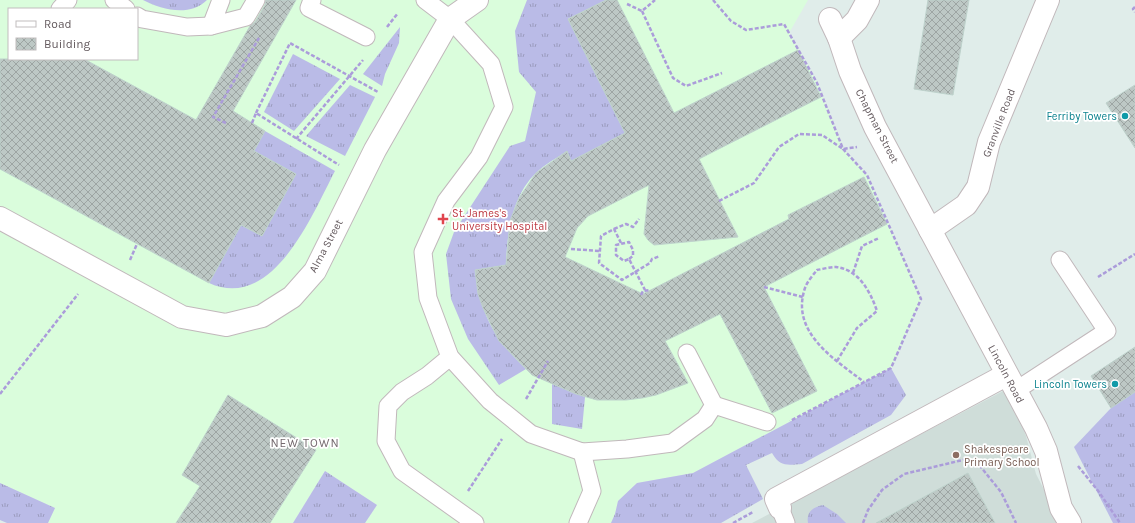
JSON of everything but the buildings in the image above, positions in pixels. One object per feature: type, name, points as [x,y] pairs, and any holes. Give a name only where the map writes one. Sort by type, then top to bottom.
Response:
[{"type":"street","name":"Alma Street","points":[[0,218],[182,317],[226,325],[262,316],[292,297],[315,271],[375,150],[450,20],[477,0]]},
{"type":"street","name":"Chapman Street","points":[[868,0],[857,20],[835,28],[850,71],[889,153],[930,230]]},
{"type":"street","name":"Granville Road","points":[[930,230],[966,205],[978,187],[989,142],[1048,0]]},
{"type":"street","name":"Lincoln Road","points":[[930,230],[1046,451],[1061,508],[1070,523]]},
{"type":"street","points":[[777,508],[1011,383]]},
{"type":"lane","points":[[61,8],[68,0]]},
{"type":"lane","points":[[114,0],[125,8]]},
{"type":"lane","points":[[211,26],[221,0]]},
{"type":"lane","points":[[138,17],[142,19],[187,27],[211,26],[246,17],[256,0]]},
{"type":"lane","points":[[312,0],[309,8],[366,45]]},
{"type":"lane","points":[[425,0],[450,20],[490,64],[504,107],[479,157],[446,201],[423,252],[428,298],[450,357],[490,400],[531,434],[582,452],[627,449],[672,442],[705,419],[714,405]]},
{"type":"lane","points":[[1011,383],[1107,331],[1060,260]]},
{"type":"lane","points":[[687,353],[714,405],[767,422]]},
{"type":"lane","points":[[450,357],[427,376],[402,392],[388,406],[386,441],[402,471],[475,523]]},
{"type":"lane","points":[[578,523],[592,491],[582,452]]},
{"type":"path","points":[[642,10],[655,0]]},
{"type":"path","points":[[712,0],[731,21],[746,30],[784,24],[817,83],[843,149]]},
{"type":"path","points":[[627,4],[642,10],[673,78],[686,86],[722,73]]},
{"type":"path","points":[[1135,7],[1133,9],[1135,12]]},
{"type":"path","points":[[385,30],[398,13]]},
{"type":"path","points":[[226,123],[213,117],[261,34]]},
{"type":"path","points":[[252,123],[290,43],[382,94]]},
{"type":"path","points":[[296,139],[350,77],[366,45]]},
{"type":"path","points":[[256,113],[342,166]]},
{"type":"path","points":[[719,201],[754,183],[779,147],[799,134],[822,135],[843,149],[867,175],[921,299],[891,368],[784,424],[767,422]]},
{"type":"path","points":[[843,149],[857,147],[889,153]]},
{"type":"path","points":[[639,219],[633,226],[626,224],[601,236],[599,263],[622,280],[650,264],[652,258],[660,256]]},
{"type":"path","points":[[614,229],[621,243]]},
{"type":"path","points":[[853,273],[862,246],[879,238]]},
{"type":"path","points":[[629,242],[633,250],[633,256],[629,259],[624,261],[616,255],[616,245],[629,242]]},
{"type":"path","points":[[128,264],[137,244]]},
{"type":"path","points":[[571,249],[600,251]]},
{"type":"path","points":[[1079,289],[1134,254]]},
{"type":"path","points":[[629,259],[645,290]]},
{"type":"path","points":[[837,361],[857,328],[877,311],[870,292],[853,273],[835,267],[817,270],[805,287],[801,313],[808,332],[827,353],[837,361],[864,382]]},
{"type":"path","points":[[764,287],[804,297]]},
{"type":"path","points":[[645,290],[650,290]]},
{"type":"path","points":[[641,295],[645,290]]},
{"type":"path","points":[[0,394],[78,294]]},
{"type":"path","points":[[863,523],[868,510],[882,490],[904,474],[967,459],[980,466],[1001,492],[1016,523]]},
{"type":"path","points":[[733,523],[777,508]]},
{"type":"shaded area","name":"St. James's University Hospital","points":[[0,0],[808,0],[789,33],[817,83],[843,149],[867,175],[921,299],[891,368],[693,473],[637,483],[618,501],[611,523],[365,523],[377,505],[325,471],[293,523],[48,523],[55,508],[0,483]]},
{"type":"shaded area","name":"Shakespeare Primary School","points":[[1007,389],[1026,436],[1036,474],[1061,523],[752,523]]},
{"type":"green space","points":[[143,0],[207,0],[192,9],[176,10],[159,7]]},
{"type":"green space","points":[[527,0],[606,0],[568,19],[625,133],[571,161],[567,151],[536,173],[521,193],[512,216],[506,265],[475,270],[481,301],[491,325],[505,347],[526,369],[499,385],[468,339],[451,299],[446,254],[454,232],[510,146],[525,141],[536,92],[519,72],[515,31]]},
{"type":"green space","points":[[400,27],[399,43],[385,74],[382,86],[363,74]]},
{"type":"green space","points":[[293,54],[340,79],[294,131],[264,112]]},
{"type":"green space","points":[[350,85],[375,97],[345,156],[306,136]]},
{"type":"green space","points":[[265,131],[335,171],[302,233],[287,254],[271,272],[252,284],[232,288],[209,283],[241,225],[262,236],[296,174],[254,151]]},
{"type":"green space","points":[[891,368],[906,395],[891,415],[802,464],[792,465],[781,463],[772,453],[746,465],[763,499],[721,523],[611,523],[618,501],[637,483],[693,473]]},
{"type":"green space","points":[[552,384],[585,397],[582,429],[552,424]]},
{"type":"green space","points":[[1135,389],[1135,523],[1113,523],[1074,447],[1111,408]]},
{"type":"green space","points":[[325,471],[377,505],[365,523],[293,523]]},
{"type":"green space","points":[[0,483],[55,508],[48,523],[7,523],[0,520]]},
{"type":"green space","points":[[823,505],[837,514],[846,523],[808,523],[809,513],[816,507]]},
{"type":"place","name":"Ferriby Towers","points":[[1125,116]]},
{"type":"place","name":"St. James's University Hospital","points":[[443,219]]},
{"type":"place","name":"Lincoln Towers","points":[[1115,384]]},
{"type":"place","name":"Shakespeare Primary School","points":[[956,455]]},
{"type":"district","name":"NEW TOWN","points":[[305,443]]}]
